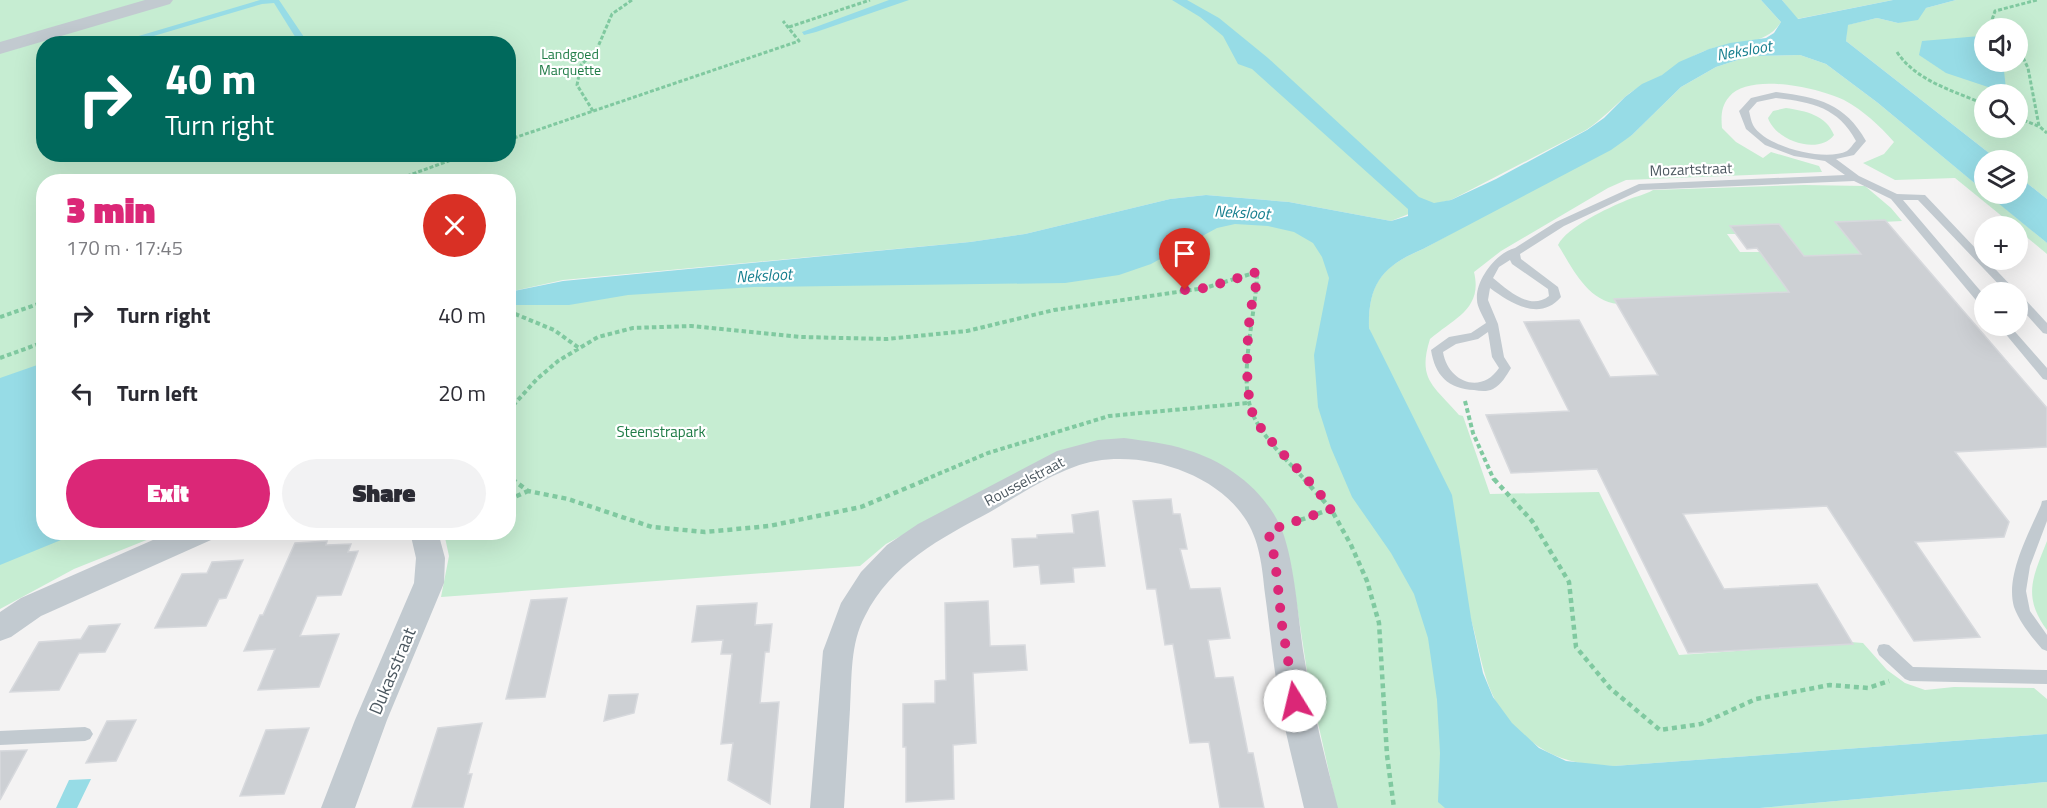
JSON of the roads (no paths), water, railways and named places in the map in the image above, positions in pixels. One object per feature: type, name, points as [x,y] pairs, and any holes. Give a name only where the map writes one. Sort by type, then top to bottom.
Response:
[{"type":"street","points":[[41,36],[164,0]]},
{"type":"street","points":[[0,48],[36,37]]},
{"type":"street","name":"Rousselstraat","points":[[827,808],[838,651],[851,612],[871,581],[897,553],[928,532],[1066,458],[1098,450],[1124,448],[1184,459],[1217,475],[1254,507],[1268,531],[1275,560],[1282,625],[1295,701],[1321,808]]},
{"type":"street","points":[[0,628],[31,607],[183,540]]},
{"type":"street","name":"Dukasstraat","points":[[338,808],[371,720],[429,583],[433,565],[427,540]]},
{"type":"lane","points":[[1828,158],[1851,153],[1861,141],[1854,125],[1833,109],[1805,98],[1776,95],[1754,99],[1744,111],[1749,127],[1768,143],[1797,154],[1828,158],[1855,178]]},
{"type":"lane","name":"Mozartstraat","points":[[1487,279],[1495,265],[1514,251],[1560,224],[1640,188],[1855,178],[1895,197],[1974,290]]},
{"type":"lane","name":"Mozartstraat","points":[[1895,197],[1921,197],[2002,282]]},
{"type":"lane","points":[[1492,324],[1474,336],[1453,340],[1437,350],[1438,367],[1449,378],[1461,385],[1488,386],[1498,379],[1505,368],[1498,357],[1492,324],[1482,300],[1487,279],[1511,299],[1536,307],[1549,303],[1555,297],[1553,287],[1516,261],[1514,251]]},
{"type":"lane","points":[[2028,310],[2047,330]]},
{"type":"lane","points":[[2013,336],[2047,376]]},
{"type":"lane","points":[[2047,505],[2019,581],[2020,604],[2032,627],[2047,645]]},
{"type":"lane","points":[[1884,650],[1910,674],[2047,677]]},
{"type":"lane","points":[[0,738],[85,734]]},
{"type":"water","points":[[260,0],[279,0],[303,36],[295,36],[274,3],[262,4],[154,36],[139,36]]},
{"type":"water","points":[[889,0],[909,0],[816,32],[804,35],[802,32]]},
{"type":"water","name":"Neksloot","points":[[1172,0],[1187,0],[1219,18],[1268,58],[1419,197],[1434,203],[1451,200],[1496,179],[1587,130],[1642,84],[1662,75],[1679,62],[1730,43],[1766,38],[1774,33],[1781,22],[1761,0],[1782,0],[1798,19],[1893,0],[1956,0],[1926,8],[1918,20],[1898,23],[1877,18],[1848,25],[1846,41],[1985,150],[1974,150],[1974,183],[1878,103],[1826,64],[1800,55],[1750,56],[1716,67],[1681,87],[1632,135],[1611,150],[1398,262],[1388,270],[1375,288],[1369,312],[1369,328],[1452,495],[1471,618],[1483,673],[1493,697],[1512,723],[1539,748],[1566,761],[1614,766],[2047,734],[2047,782],[1760,808],[1445,808],[1438,802],[1440,753],[1437,700],[1428,638],[1414,594],[1391,553],[1352,497],[1331,448],[1318,407],[1314,355],[1329,278],[1322,257],[1313,243],[1294,232],[1268,226],[1235,224],[1217,228],[1151,264],[1119,275],[1065,283],[754,287],[628,295],[569,305],[516,305],[516,291],[563,281],[970,242],[1025,234],[1170,199],[1206,195],[1289,202],[1391,221],[1408,216],[1408,209],[1252,69],[1238,64],[1223,36],[1200,17]]},
{"type":"water","points":[[1974,37],[1974,72],[2004,72],[2005,84],[1979,84],[1946,73],[1919,55],[1922,41]]},
{"type":"water","points":[[2028,184],[2047,199],[2047,243],[2028,227],[2028,216],[2014,216],[1999,204],[2028,204]]},
{"type":"water","points":[[36,365],[36,540],[61,540],[0,565],[0,378]]},
{"type":"water","points":[[91,779],[77,808],[56,808],[69,780]]},
{"type":"park label","name":"Landgoed Marquette","points":[[570,62]]},
{"type":"park label","name":"Steenstrapark","points":[[661,431]]}]
